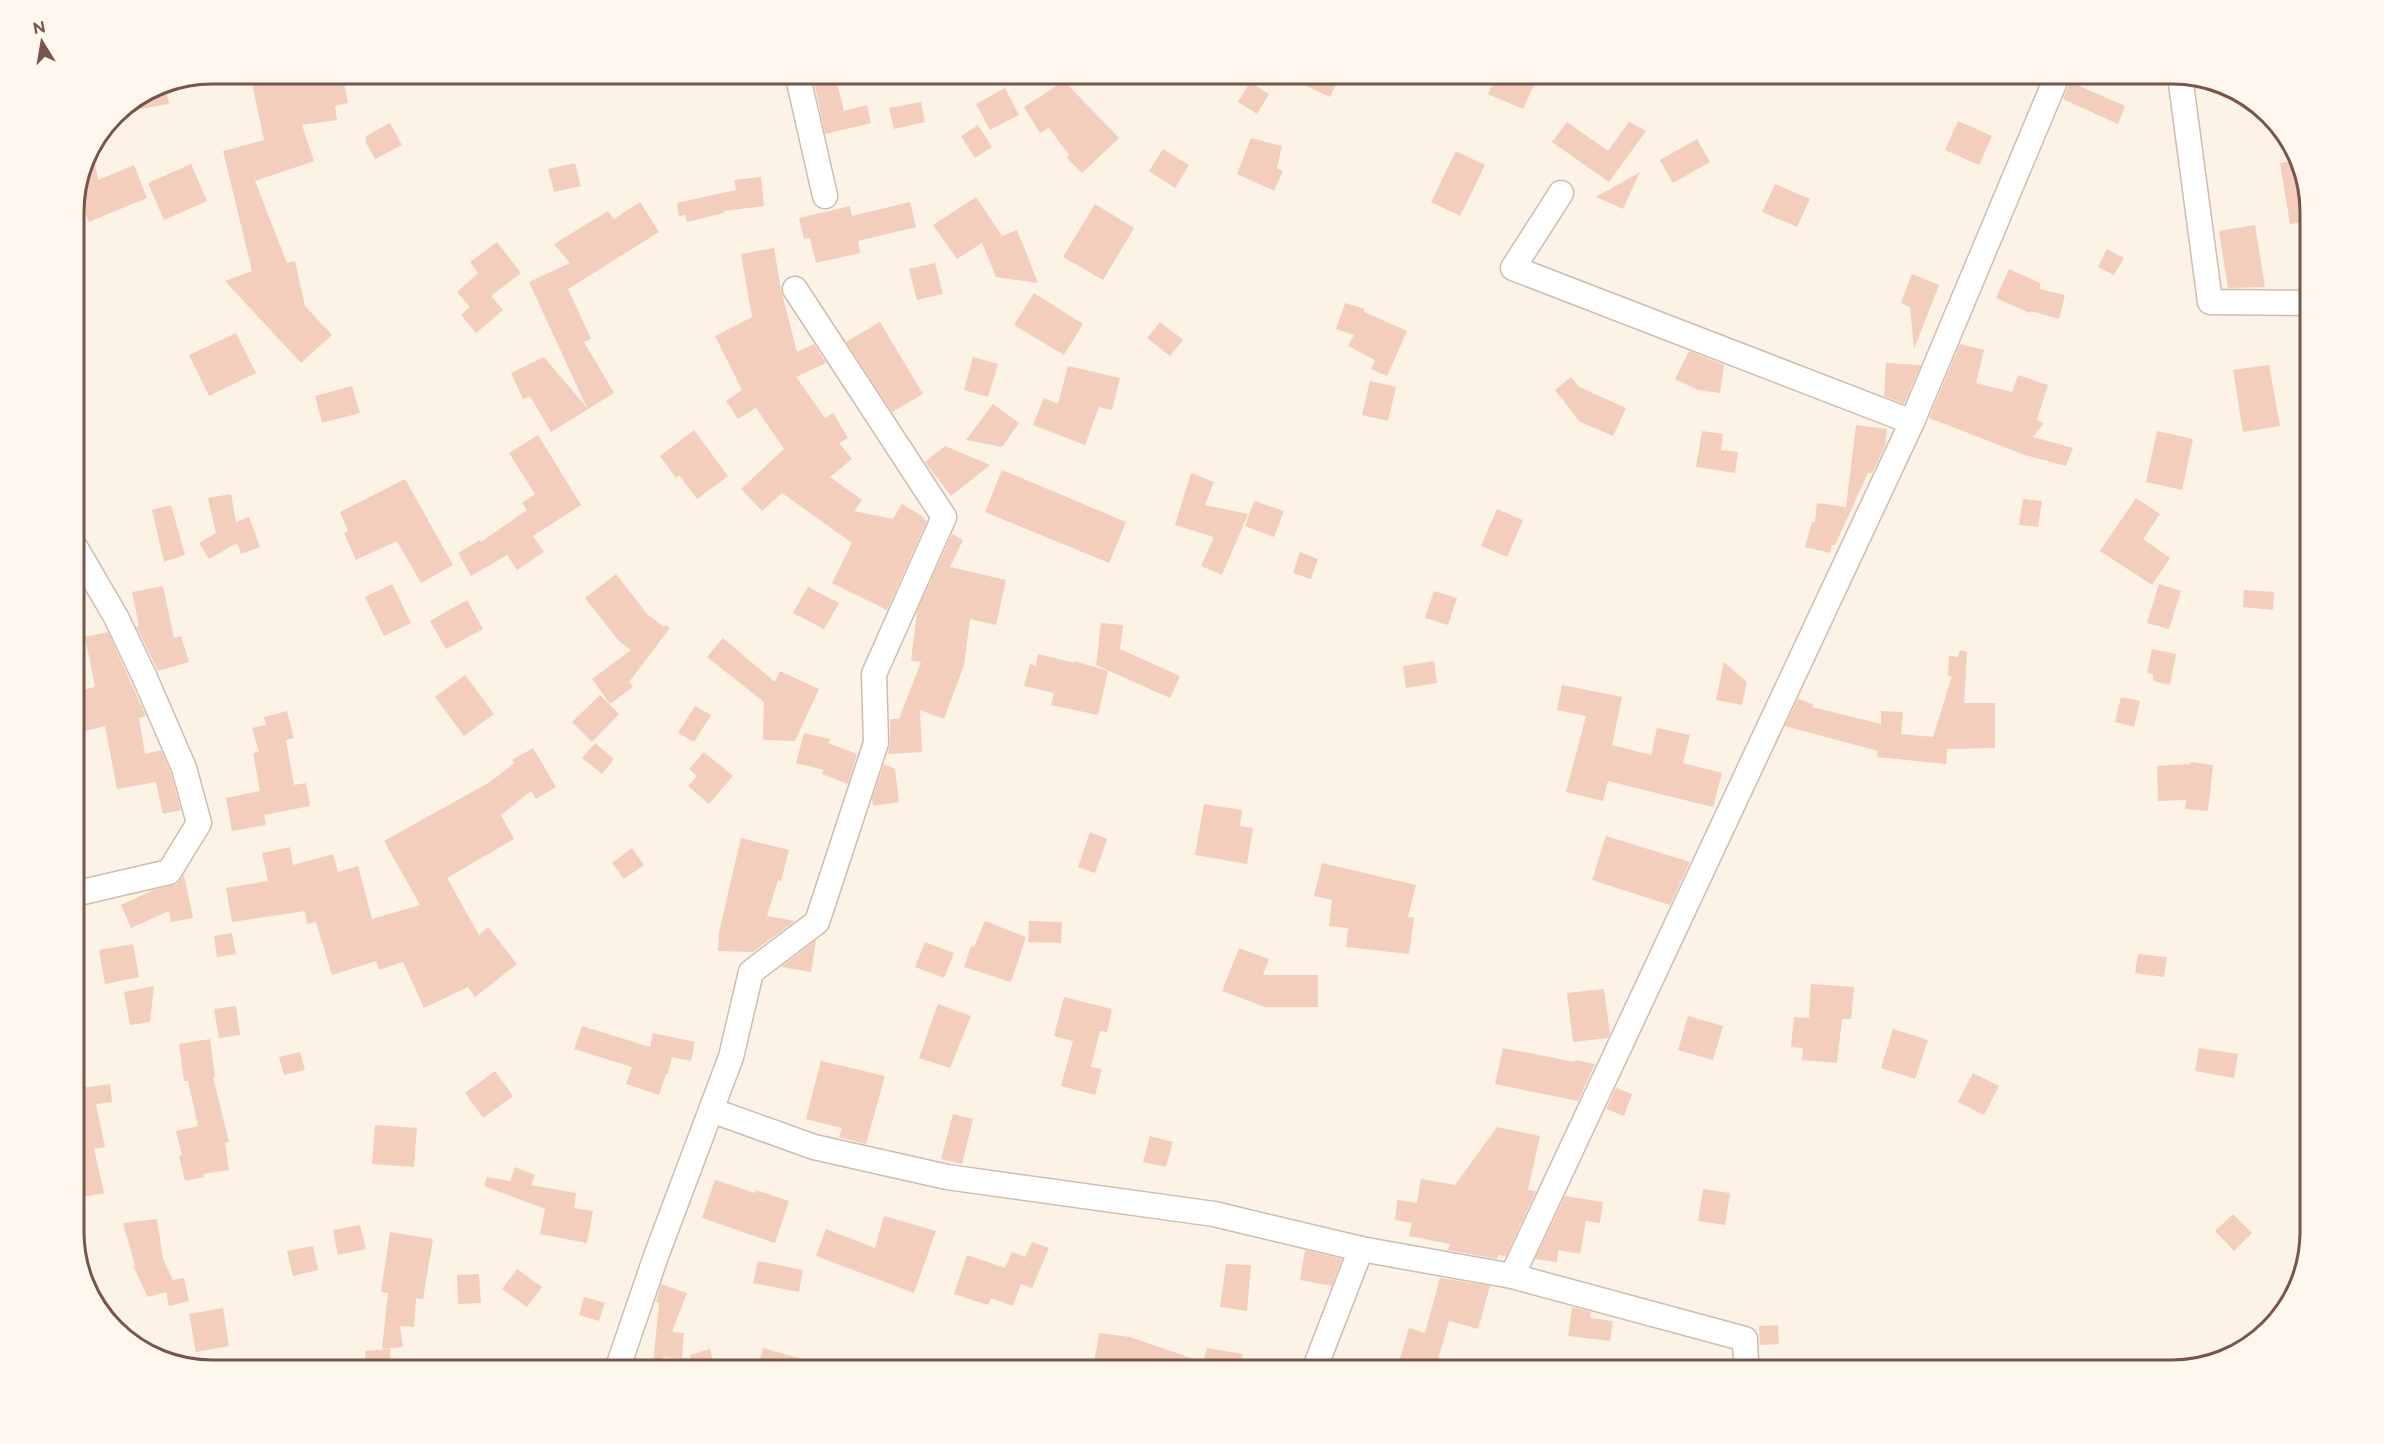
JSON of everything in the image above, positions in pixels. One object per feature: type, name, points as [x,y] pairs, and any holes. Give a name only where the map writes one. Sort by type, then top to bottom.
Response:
[{"type":"street","points":[[800,84],[825,196]]},
{"type":"street","points":[[1512,1276],[1912,422],[2054,84]]},
{"type":"street","points":[[2181,85],[2210,302],[2300,303]]},
{"type":"street","points":[[1561,193],[1513,268],[1912,422]]},
{"type":"street","points":[[621,1360],[656,1256],[731,1058],[751,972],[817,922],[876,743],[874,674],[944,517],[795,290]]},
{"type":"street","points":[[84,562],[116,617],[145,678],[184,768],[199,823],[169,873],[84,892]]},
{"type":"street","points":[[711,1110],[814,1147],[947,1178],[1214,1214],[1361,1249],[1512,1276],[1745,1339],[1746,1360]]},
{"type":"street","points":[[1318,1360],[1361,1249]]},
{"type":"building","points":[[252,84],[344,84],[348,103],[335,106],[337,120],[302,125],[314,161],[255,181],[287,263],[295,261],[305,306],[332,335],[301,363],[225,281],[252,271],[223,151],[264,140]]},
{"type":"building","points":[[815,84],[837,84],[844,111],[867,105],[871,123],[825,134]]},
{"type":"building","points":[[1059,84],[1067,84],[1119,138],[1082,173],[1067,158],[1069,155],[1049,128],[1040,133],[1024,107]]},
{"type":"building","points":[[1249,84],[1253,84],[1269,94],[1257,114],[1238,102]]},
{"type":"building","points":[[1302,84],[1336,84],[1330,97]]},
{"type":"building","points":[[1493,84],[1535,84],[1523,109],[1488,94]]},
{"type":"building","points":[[2069,84],[2075,84],[2125,106],[2118,124],[2063,99]]},
{"type":"building","points":[[1005,88],[1019,115],[990,130],[976,104]]},
{"type":"building","points":[[167,93],[169,104],[134,110]]},
{"type":"building","points":[[921,102],[925,122],[894,129],[889,108]]},
{"type":"building","points":[[1958,121],[1992,136],[1979,165],[1945,150]]},
{"type":"building","points":[[1567,122],[1608,151],[1629,122],[1646,131],[1609,182],[1552,142]]},
{"type":"building","points":[[390,123],[402,145],[375,159],[366,143],[366,136]]},
{"type":"building","points":[[978,125],[992,147],[975,158],[961,136]]},
{"type":"building","points":[[1251,138],[1282,146],[1277,168],[1283,171],[1274,191],[1237,174]]},
{"type":"building","points":[[1697,139],[1710,162],[1673,183],[1660,160]]},
{"type":"building","points":[[1163,149],[1189,165],[1175,188],[1149,171]]},
{"type":"building","points":[[1456,151],[1485,165],[1460,216],[1431,202]]},
{"type":"building","points":[[2289,161],[2293,171],[2298,187],[2300,222],[2290,224],[2280,163]]},
{"type":"building","points":[[95,162],[98,180],[134,165],[147,198],[89,222],[84,210],[84,203],[88,179]]},
{"type":"building","points":[[575,163],[581,186],[554,192],[548,169]]},
{"type":"building","points":[[191,164],[207,201],[164,220],[148,183]]},
{"type":"building","points":[[1640,172],[1623,209],[1596,197]]},
{"type":"building","points":[[761,177],[764,206],[724,211],[724,213],[687,222],[685,215],[679,216],[677,203],[736,190],[734,180]]},
{"type":"building","points":[[1775,184],[1810,199],[1797,227],[1762,212]]},
{"type":"building","points":[[976,197],[1002,236],[1017,230],[1038,283],[996,277],[982,243],[957,259],[933,225]]},
{"type":"building","points":[[640,202],[659,232],[568,289],[591,339],[584,342],[614,393],[551,432],[530,396],[523,399],[511,373],[544,357],[587,408],[529,282],[570,263],[554,244],[608,211],[614,219]]},
{"type":"building","points":[[910,202],[916,227],[858,241],[860,253],[816,263],[810,238],[804,239],[799,218],[850,206],[852,216]]},
{"type":"building","points":[[1095,204],[1134,228],[1103,280],[1063,257]]},
{"type":"building","points":[[2255,225],[2265,287],[2228,288],[2219,231]]},
{"type":"building","points":[[497,242],[521,273],[491,296],[503,310],[476,333],[461,315],[470,307],[457,292],[478,273],[470,262]]},
{"type":"building","points":[[774,248],[781,290],[797,352],[814,344],[826,363],[796,377],[825,418],[833,413],[848,438],[839,443],[852,459],[830,477],[862,500],[854,511],[893,519],[902,504],[927,521],[887,610],[832,583],[852,543],[782,493],[762,511],[741,489],[784,449],[756,408],[738,419],[726,401],[742,390],[715,336],[752,317],[741,254]]},
{"type":"building","points":[[2107,249],[2124,258],[2114,275],[2098,267]]},
{"type":"building","points":[[935,263],[943,294],[917,300],[909,269]]},
{"type":"building","points":[[2009,269],[2040,283],[2040,289],[2065,295],[2059,319],[2031,311],[2030,313],[1996,298]]},
{"type":"building","points":[[1912,274],[1939,285],[1914,349],[1910,307],[1901,303]]},
{"type":"building","points":[[1034,293],[1083,324],[1064,355],[1014,325]]},
{"type":"building","points":[[1345,303],[1365,309],[1364,312],[1407,331],[1387,376],[1371,369],[1375,360],[1348,346],[1354,335],[1336,329]]},
{"type":"building","points":[[880,322],[923,394],[892,412],[846,342]]},
{"type":"building","points":[[1160,322],[1183,340],[1170,356],[1147,338]]},
{"type":"building","points":[[236,333],[256,373],[209,396],[189,355]]},
{"type":"building","points":[[1960,344],[1984,350],[1976,383],[2012,392],[2018,375],[2048,385],[2037,420],[2044,423],[2033,437],[2073,448],[2066,466],[2025,455],[1929,418]]},
{"type":"building","points":[[1689,351],[1724,365],[1720,393],[1698,390],[1675,379]]},
{"type":"building","points":[[973,357],[998,364],[988,397],[964,390]]},
{"type":"building","points":[[1886,363],[1921,365],[1904,404],[1884,396]]},
{"type":"building","points":[[2269,365],[2280,426],[2243,432],[2233,370]]},
{"type":"building","points":[[1068,366],[1120,378],[1112,410],[1099,407],[1085,445],[1033,425],[1044,398],[1058,404]]},
{"type":"building","points":[[1571,377],[1579,387],[1626,408],[1613,436],[1580,422],[1555,390]]},
{"type":"building","points":[[1370,381],[1396,387],[1388,421],[1362,415]]},
{"type":"building","points":[[352,386],[360,413],[322,423],[315,396]]},
{"type":"building","points":[[993,404],[1019,423],[1002,447],[966,440]]},
{"type":"building","points":[[1856,425],[1887,429],[1885,446],[1872,473],[1868,473],[1830,553],[1805,547],[1812,522],[1815,522],[1817,503],[1846,507]]},
{"type":"building","points":[[694,430],[728,476],[697,499],[679,475],[676,478],[660,456]]},
{"type":"building","points":[[1702,431],[1723,434],[1721,450],[1738,452],[1735,473],[1696,467]]},
{"type":"building","points":[[2157,431],[2193,439],[2182,490],[2146,482]]},
{"type":"building","points":[[538,435],[581,505],[533,536],[544,552],[517,570],[507,555],[471,576],[458,553],[480,540],[481,542],[527,510],[522,503],[535,494],[509,453]]},
{"type":"building","points":[[945,446],[990,465],[951,496],[925,462]]},
{"type":"building","points":[[1002,470],[1126,522],[1109,563],[985,512]]},
{"type":"building","points":[[1191,473],[1214,482],[1205,505],[1248,514],[1222,575],[1201,566],[1214,537],[1175,525]]},
{"type":"building","points":[[405,479],[453,565],[421,583],[397,541],[356,560],[344,533],[348,531],[340,512]]},
{"type":"building","points":[[231,494],[236,522],[249,517],[260,547],[241,554],[237,543],[209,559],[199,543],[216,533],[208,498]]},
{"type":"building","points":[[2136,498],[2160,514],[2143,539],[2170,558],[2152,585],[2100,551]]},
{"type":"building","points":[[2023,499],[2042,501],[2038,527],[2019,525]]},
{"type":"building","points":[[1254,501],[1284,511],[1274,537],[1245,526]]},
{"type":"building","points":[[171,505],[185,555],[164,562],[152,510]]},
{"type":"building","points":[[1497,509],[1523,520],[1507,557],[1481,546]]},
{"type":"building","points":[[952,534],[963,540],[950,567],[1006,580],[996,625],[970,619],[964,665],[944,719],[920,710],[922,752],[888,754],[890,719],[899,719],[921,662],[911,661],[917,611]]},
{"type":"building","points":[[1300,552],[1318,559],[1311,579],[1293,573]]},
{"type":"building","points":[[616,574],[647,614],[664,627],[666,625],[670,628],[629,682],[633,687],[610,704],[592,679],[631,650],[619,641],[585,598]]},
{"type":"building","points":[[392,584],[411,623],[384,636],[365,597]]},
{"type":"building","points":[[2159,584],[2181,591],[2169,629],[2147,623]]},
{"type":"building","points":[[163,586],[174,638],[181,636],[189,662],[158,671],[136,626],[139,626],[132,592]]},
{"type":"building","points":[[808,587],[839,603],[824,629],[793,613]]},
{"type":"building","points":[[2244,590],[2274,592],[2273,610],[2243,607]]},
{"type":"building","points":[[1434,591],[1457,598],[1448,625],[1425,618]]},
{"type":"building","points":[[467,600],[483,629],[446,649],[430,621]]},
{"type":"building","points":[[1101,623],[1123,625],[1120,649],[1180,676],[1170,698],[1096,665]]},
{"type":"building","points":[[108,632],[146,716],[139,718],[145,754],[161,750],[171,773],[181,810],[163,814],[156,782],[117,789],[105,726],[84,731],[84,690],[95,687],[85,637]]},
{"type":"building","points":[[723,638],[775,682],[780,671],[819,689],[795,741],[763,740],[764,702],[707,657]]},
{"type":"building","points":[[2152,649],[2176,654],[2170,685],[2153,681],[2153,674],[2147,673]]},
{"type":"building","points":[[1960,650],[1967,652],[1964,703],[1995,703],[1995,748],[1947,749],[1946,764],[1877,757],[1878,751],[1785,726],[1798,699],[1813,704],[1812,707],[1881,724],[1881,711],[1903,712],[1901,734],[1933,737],[1952,676],[1948,676],[1949,656],[1958,657]]},
{"type":"building","points":[[1038,654],[1108,671],[1098,715],[1051,705],[1054,693],[1024,686],[1030,664],[1036,666]]},
{"type":"building","points":[[1434,661],[1437,683],[1406,688],[1403,666]]},
{"type":"building","points":[[1724,662],[1747,682],[1742,705],[1716,700]]},
{"type":"building","points":[[465,675],[494,714],[464,736],[435,697]]},
{"type":"building","points":[[1562,685],[1622,697],[1612,745],[1651,755],[1657,728],[1690,735],[1683,763],[1722,773],[1713,807],[1608,781],[1603,801],[1566,792],[1586,716],[1557,710]]},
{"type":"building","points":[[600,695],[619,714],[592,742],[572,722]]},
{"type":"building","points":[[2121,697],[2140,701],[2134,727],[2115,722]]},
{"type":"building","points":[[695,706],[711,715],[694,742],[678,733]]},
{"type":"building","points":[[287,711],[294,738],[286,740],[294,785],[306,783],[310,806],[264,815],[266,825],[232,831],[226,798],[260,791],[253,753],[259,752],[252,728],[266,725],[264,717]]},
{"type":"building","points":[[804,733],[830,739],[828,743],[857,754],[848,784],[822,774],[824,770],[796,763]]},
{"type":"building","points":[[595,743],[614,759],[602,774],[582,758]]},
{"type":"building","points":[[533,748],[556,787],[536,799],[531,791],[501,815],[514,839],[447,878],[479,935],[488,927],[517,964],[475,997],[468,987],[424,1008],[403,962],[379,970],[376,961],[332,975],[316,922],[307,924],[305,911],[232,922],[226,888],[268,881],[262,853],[290,847],[293,865],[333,854],[338,872],[358,866],[372,919],[420,905],[384,841],[490,782],[514,763],[512,760]]},
{"type":"building","points":[[704,752],[733,776],[709,804],[688,786],[697,776],[689,769]]},
{"type":"building","points":[[2191,762],[2213,765],[2208,811],[2185,809],[2186,800],[2158,801],[2157,766],[2190,764]]},
{"type":"building","points":[[884,764],[895,769],[899,802],[873,806],[872,799]]},
{"type":"building","points":[[1204,804],[1242,810],[1240,826],[1253,828],[1247,864],[1195,855]]},
{"type":"building","points":[[1090,832],[1107,839],[1095,873],[1078,867]]},
{"type":"building","points":[[1606,836],[1690,862],[1670,905],[1592,880]]},
{"type":"building","points":[[741,838],[789,850],[781,881],[778,880],[767,916],[795,921],[753,952],[718,951],[719,932]]},
{"type":"building","points":[[632,848],[644,865],[624,879],[612,863]]},
{"type":"building","points":[[1322,863],[1416,885],[1408,917],[1414,918],[1409,954],[1346,947],[1348,928],[1329,926],[1332,900],[1314,896]]},
{"type":"building","points":[[184,875],[193,918],[171,922],[169,911],[131,928],[121,905],[153,890],[177,884]]},
{"type":"building","points":[[985,921],[1026,937],[1011,982],[964,967],[971,946],[974,947]]},
{"type":"building","points":[[1029,921],[1062,922],[1061,943],[1028,942]]},
{"type":"building","points":[[232,933],[236,954],[217,957],[214,936]]},
{"type":"building","points":[[816,940],[811,972],[781,967]]},
{"type":"building","points":[[925,942],[954,953],[944,978],[915,967]]},
{"type":"building","points":[[133,944],[139,977],[105,984],[99,950]]},
{"type":"building","points":[[1239,948],[1269,959],[1263,975],[1318,975],[1318,1007],[1265,1007],[1222,991]]},
{"type":"building","points":[[2138,954],[2167,957],[2164,977],[2135,973]]},
{"type":"building","points":[[1811,984],[1854,987],[1851,1019],[1842,1019],[1837,1063],[1802,1060],[1803,1048],[1791,1047],[1794,1017],[1809,1018]]},
{"type":"building","points":[[154,986],[150,1022],[130,1025],[124,992]]},
{"type":"building","points":[[1604,989],[1610,1034],[1608,1038],[1573,1042],[1567,993]]},
{"type":"building","points":[[1064,997],[1112,1009],[1107,1032],[1100,1031],[1091,1067],[1102,1069],[1095,1095],[1061,1086],[1073,1041],[1054,1036]]},
{"type":"building","points":[[938,1004],[971,1016],[950,1068],[919,1058]]},
{"type":"building","points":[[236,1006],[240,1035],[219,1038],[214,1009]]},
{"type":"building","points":[[1688,1016],[1723,1026],[1713,1060],[1678,1050]]},
{"type":"building","points":[[582,1026],[650,1047],[653,1033],[695,1042],[691,1061],[672,1057],[659,1095],[626,1084],[632,1067],[574,1049]]},
{"type":"building","points":[[1893,1029],[1928,1040],[1915,1079],[1881,1068]]},
{"type":"building","points":[[210,1039],[215,1077],[213,1077],[229,1142],[225,1143],[229,1170],[203,1174],[204,1177],[185,1181],[176,1131],[198,1126],[188,1081],[184,1081],[179,1044]]},
{"type":"building","points":[[1503,1048],[1595,1064],[1578,1101],[1495,1084]]},
{"type":"building","points":[[2199,1048],[2238,1054],[2234,1078],[2195,1071]]},
{"type":"building","points":[[300,1052],[305,1070],[284,1075],[279,1057]]},
{"type":"building","points":[[821,1061],[885,1076],[866,1144],[839,1137],[842,1128],[806,1119]]},
{"type":"building","points":[[495,1071],[513,1096],[483,1118],[465,1093]]},
{"type":"building","points":[[1973,1073],[1999,1086],[1984,1115],[1958,1102]]},
{"type":"building","points":[[110,1084],[112,1102],[96,1104],[105,1147],[94,1149],[104,1193],[84,1197],[84,1088]]},
{"type":"building","points":[[1616,1088],[1632,1094],[1624,1116],[1606,1109]]},
{"type":"building","points":[[953,1114],[973,1119],[962,1164],[941,1159]]},
{"type":"building","points":[[375,1125],[417,1128],[414,1167],[372,1164]]},
{"type":"building","points":[[1497,1127],[1540,1136],[1528,1190],[1536,1191],[1506,1256],[1498,1255],[1497,1259],[1448,1250],[1450,1244],[1409,1236],[1412,1223],[1395,1220],[1397,1200],[1417,1203],[1421,1179],[1455,1185]]},
{"type":"building","points":[[1150,1136],[1173,1142],[1166,1167],[1143,1162]]},
{"type":"building","points":[[515,1167],[535,1175],[531,1185],[576,1193],[574,1208],[593,1211],[587,1243],[540,1234],[545,1209],[484,1186],[487,1177],[510,1181]]},
{"type":"building","points":[[715,1180],[789,1201],[775,1243],[702,1218]]},
{"type":"building","points":[[1703,1189],[1730,1193],[1725,1225],[1698,1221]]},
{"type":"building","points":[[1565,1196],[1603,1202],[1600,1223],[1586,1221],[1580,1254],[1558,1250],[1557,1262],[1535,1259]]},
{"type":"building","points":[[2233,1214],[2252,1233],[2234,1251],[2215,1231]]},
{"type":"building","points":[[884,1216],[936,1231],[914,1293],[816,1256],[826,1229],[875,1248]]},
{"type":"building","points":[[157,1219],[163,1259],[173,1280],[184,1278],[189,1301],[169,1306],[166,1292],[148,1297],[133,1266],[135,1265],[123,1223]]},
{"type":"building","points":[[360,1225],[366,1249],[338,1255],[333,1230]]},
{"type":"building","points":[[390,1232],[433,1239],[423,1299],[416,1298],[414,1327],[400,1326],[403,1347],[382,1349],[388,1293],[381,1292]]},
{"type":"building","points":[[1032,1242],[1049,1248],[1032,1288],[1021,1284],[1013,1306],[991,1298],[988,1305],[954,1294],[967,1255],[1005,1268],[1012,1252],[1025,1257]]},
{"type":"building","points":[[313,1246],[318,1270],[293,1276],[287,1251]]},
{"type":"building","points":[[1305,1250],[1342,1259],[1332,1286],[1300,1280]]},
{"type":"building","points":[[758,1261],[803,1270],[799,1292],[753,1283]]},
{"type":"building","points":[[1226,1264],[1251,1265],[1247,1311],[1220,1307]]},
{"type":"building","points":[[517,1269],[542,1287],[527,1307],[502,1289]]},
{"type":"building","points":[[479,1274],[481,1303],[458,1304],[457,1275]]},
{"type":"building","points":[[1440,1278],[1490,1286],[1478,1329],[1449,1321],[1438,1360],[1400,1360],[1409,1328],[1425,1333]]},
{"type":"building","points":[[661,1284],[687,1293],[672,1332],[684,1333],[682,1359],[663,1357],[662,1360],[654,1360],[659,1303],[656,1301]]},
{"type":"building","points":[[584,1297],[605,1303],[599,1321],[579,1315]]},
{"type":"building","points":[[1572,1307],[1591,1312],[1590,1318],[1613,1321],[1610,1341],[1568,1336]]},
{"type":"building","points":[[223,1308],[229,1346],[196,1352],[189,1314]]},
{"type":"building","points":[[1778,1325],[1779,1344],[1760,1345],[1759,1326]]},
{"type":"building","points":[[1099,1333],[1130,1337],[1197,1360],[1095,1360]]},
{"type":"building","points":[[763,1348],[805,1360],[760,1360]]},
{"type":"building","points":[[1207,1348],[1243,1354],[1241,1360],[1204,1360]]},
{"type":"building","points":[[390,1349],[390,1360],[365,1360],[365,1351]]},
{"type":"building","points":[[710,1349],[713,1360],[691,1360],[690,1355]]}]
